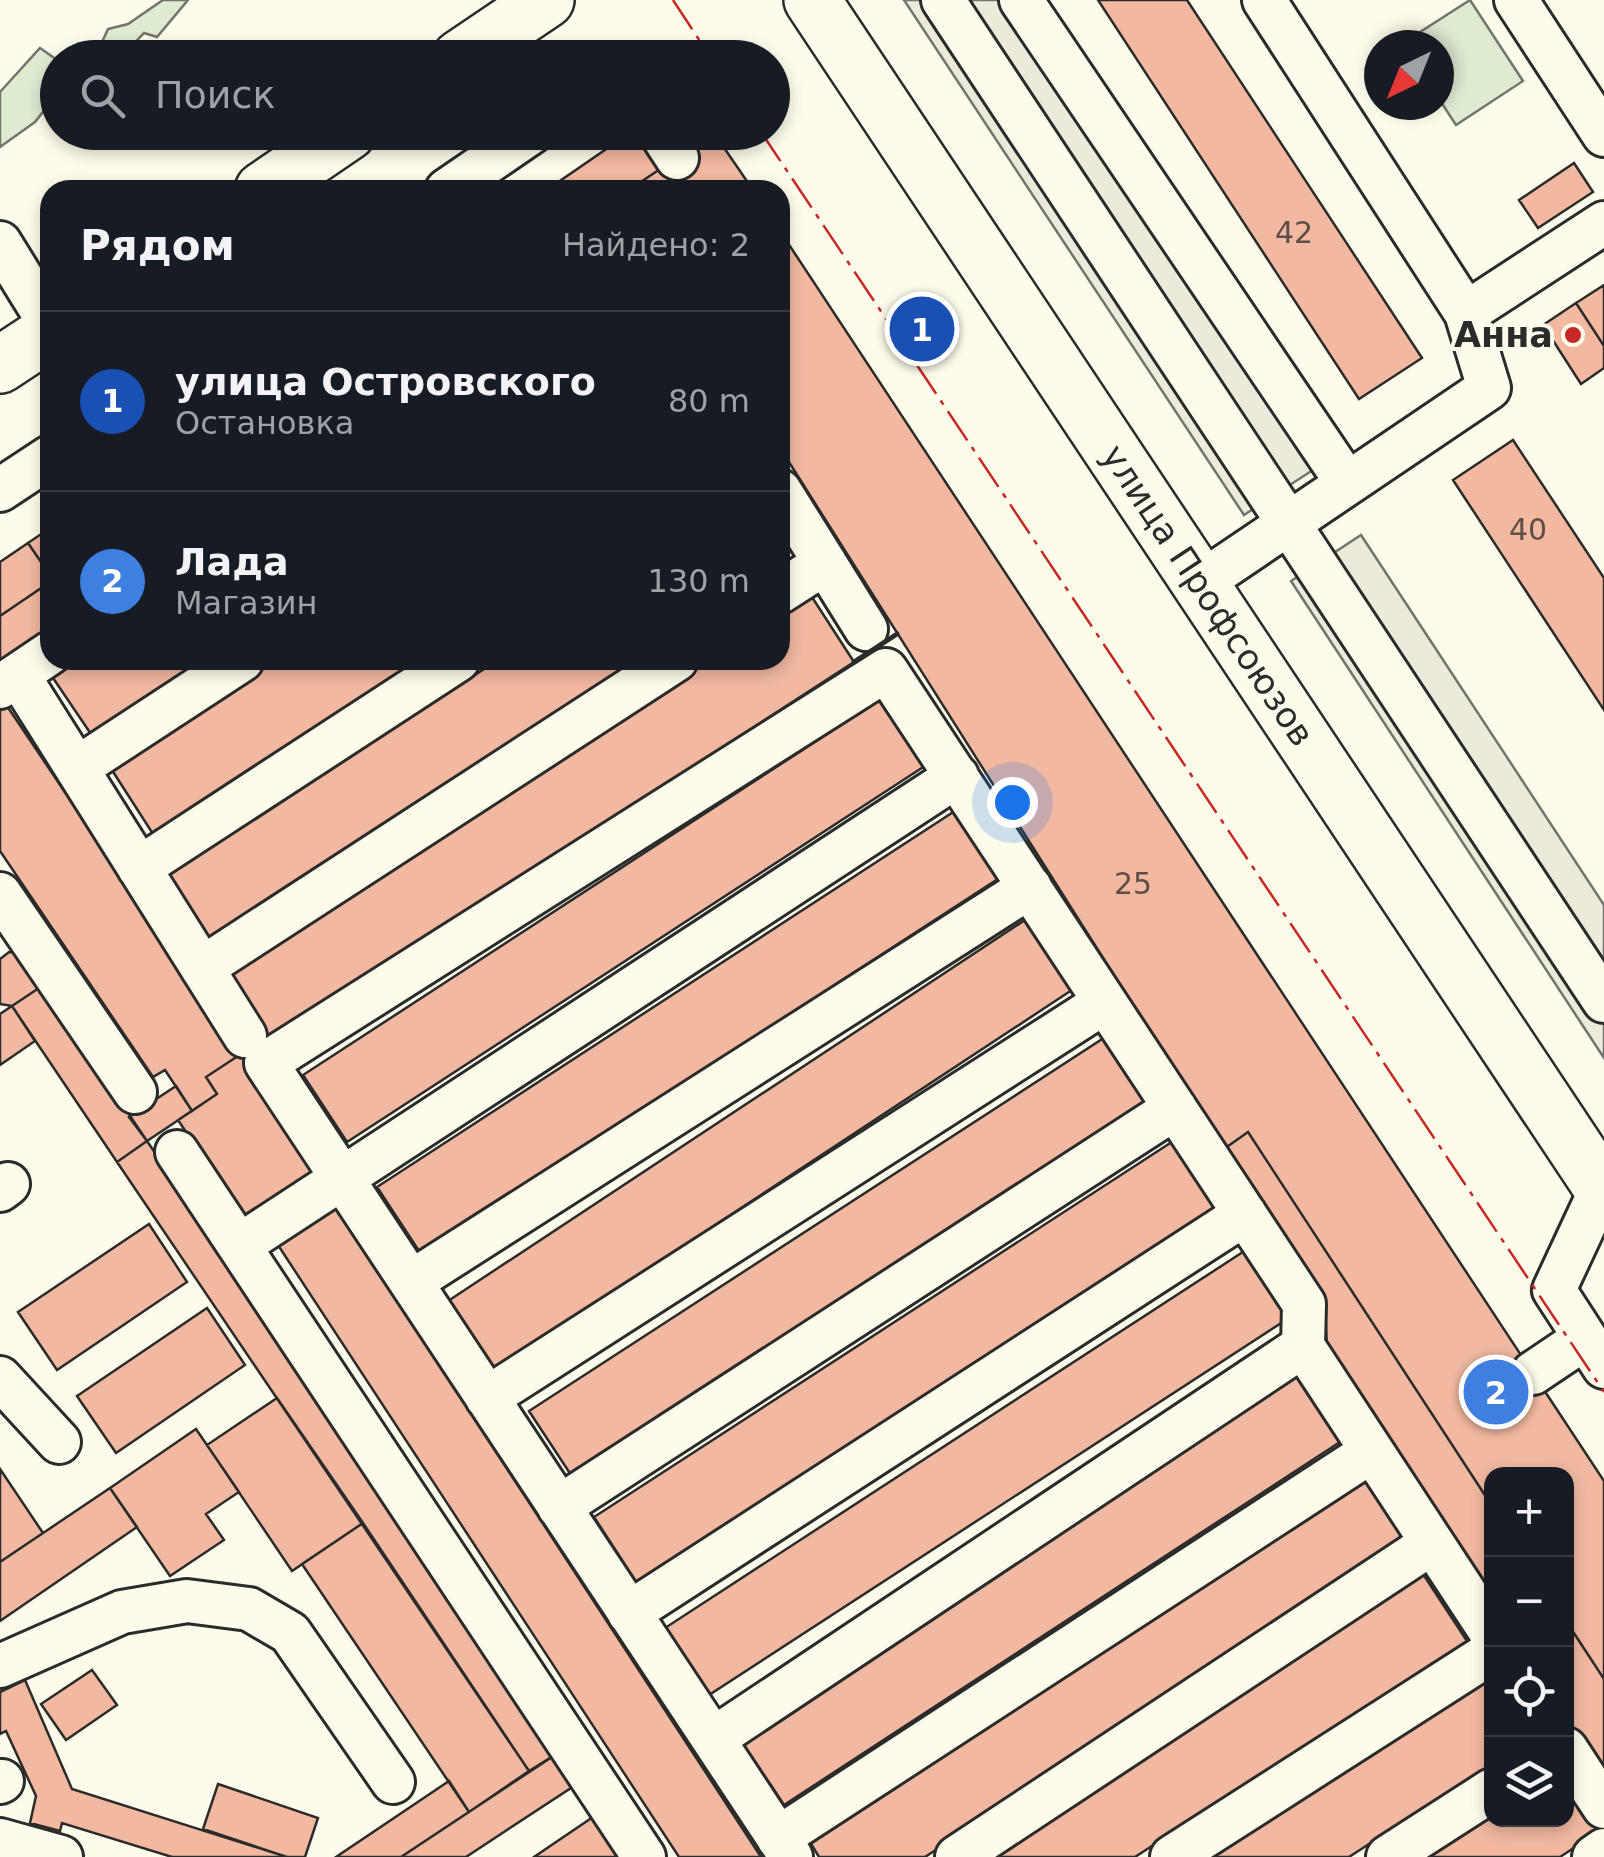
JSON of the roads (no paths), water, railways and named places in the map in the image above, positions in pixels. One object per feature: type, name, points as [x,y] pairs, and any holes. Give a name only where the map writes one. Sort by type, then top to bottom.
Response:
[{"type":"main road","points":[[487,40],[546,0]]},
{"type":"main road","name":"улица Профсоюзов","points":[[812,0],[1603,1189]]},
{"type":"main road","points":[[277,180],[321,150]]},
{"type":"main road","points":[[0,365],[40,339]]},
{"type":"lane","points":[[943,0],[1604,1001]]},
{"type":"lane","points":[[1021,0],[1347,483]]},
{"type":"lane","points":[[1199,584],[1489,388],[1466,313],[1264,0]]},
{"type":"lane","points":[[1516,0],[1604,135]]},
{"type":"lane","points":[[461,180],[505,150]]},
{"type":"lane","points":[[1466,313],[1604,223]]},
{"type":"lane","points":[[0,243],[40,308]]},
{"type":"lane","points":[[0,490],[40,463]]},
{"type":"lane","points":[[790,507],[866,629]]},
{"type":"lane","points":[[790,586],[825,563]]},
{"type":"lane","points":[[77,768],[227,670]]},
{"type":"lane","points":[[139,868],[443,670]]},
{"type":"lane","points":[[202,968],[661,670]]},
{"type":"lane","points":[[1372,1451],[784,1848],[266,1063],[886,670],[1304,1304],[1303,1346],[1372,1451],[1432,1544],[1484,1622]]},
{"type":"lane","points":[[23,671],[77,768],[245,1036]]},
{"type":"lane","points":[[240,1245],[957,776]]},
{"type":"lane","points":[[410,1282],[1030,888]]},
{"type":"lane","points":[[0,894],[135,1092]]},
{"type":"lane","points":[[487,1398],[1105,1002]]},
{"type":"lane","points":[[559,1507],[1175,1108]]},
{"type":"lane","points":[[178,1152],[644,1857]]},
{"type":"lane","points":[[1533,1373],[1594,1353],[1554,1290],[1603,1189]]},
{"type":"lane","points":[[629,1613],[1245,1214]]},
{"type":"lane","points":[[713,1739],[1303,1346]]},
{"type":"lane","points":[[0,1378],[59,1442]]},
{"type":"lane","points":[[956,1857],[1432,1544]]},
{"type":"lane","points":[[0,1666],[122,1612],[187,1601],[249,1610],[290,1633],[393,1782]]},
{"type":"lane","points":[[1172,1857],[1484,1657]]},
{"type":"lane","points":[[1574,1761],[1604,1806]]},
{"type":"lane","points":[[1388,1857],[1484,1795]]},
{"type":"lane","points":[[0,1840],[60,1857]]},
{"type":"lane","points":[[1594,1857],[1604,1850]]},
{"type":"place","name":"улица Островского","points":[[922,329]]},
{"type":"place","name":"Анна","points":[[1573,335]]},
{"type":"place","name":"Лада","points":[[1496,1392]]}]
